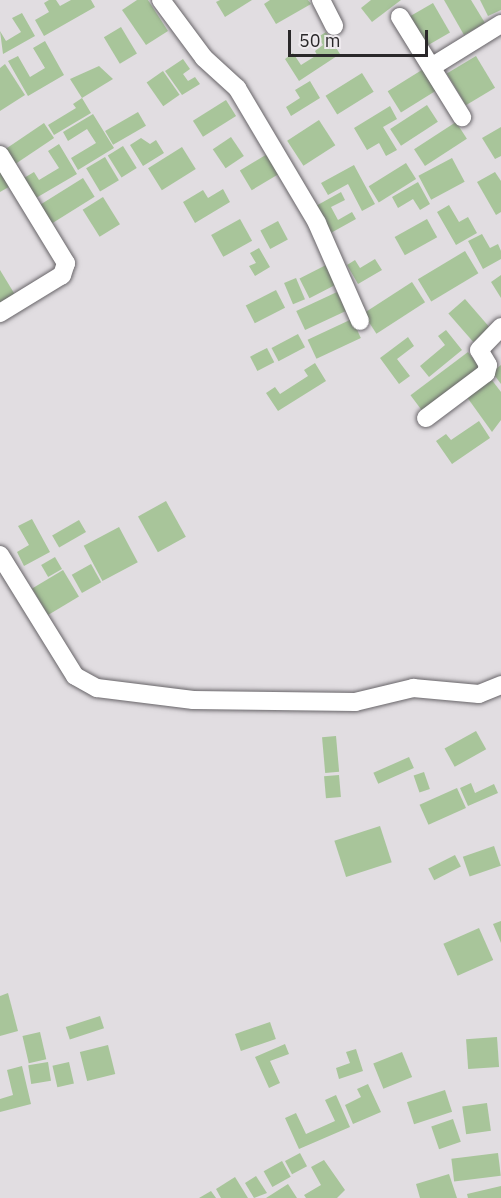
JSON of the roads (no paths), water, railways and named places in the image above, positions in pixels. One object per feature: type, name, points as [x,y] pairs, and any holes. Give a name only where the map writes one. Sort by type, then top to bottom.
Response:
[{"type":"street","points":[[161,0],[204,58],[237,88],[317,223],[360,321]]},
{"type":"street","points":[[321,0],[334,26]]},
{"type":"street","points":[[400,17],[433,66],[462,117]]},
{"type":"street","points":[[433,66],[501,24]]},
{"type":"street","points":[[0,155],[66,263],[62,275],[0,313]]},
{"type":"street","points":[[426,418],[486,373],[488,365],[479,350],[501,327]]},
{"type":"street","points":[[0,555],[7,581],[75,676],[97,688],[193,700],[355,702],[413,688],[478,694],[501,685]]}]
